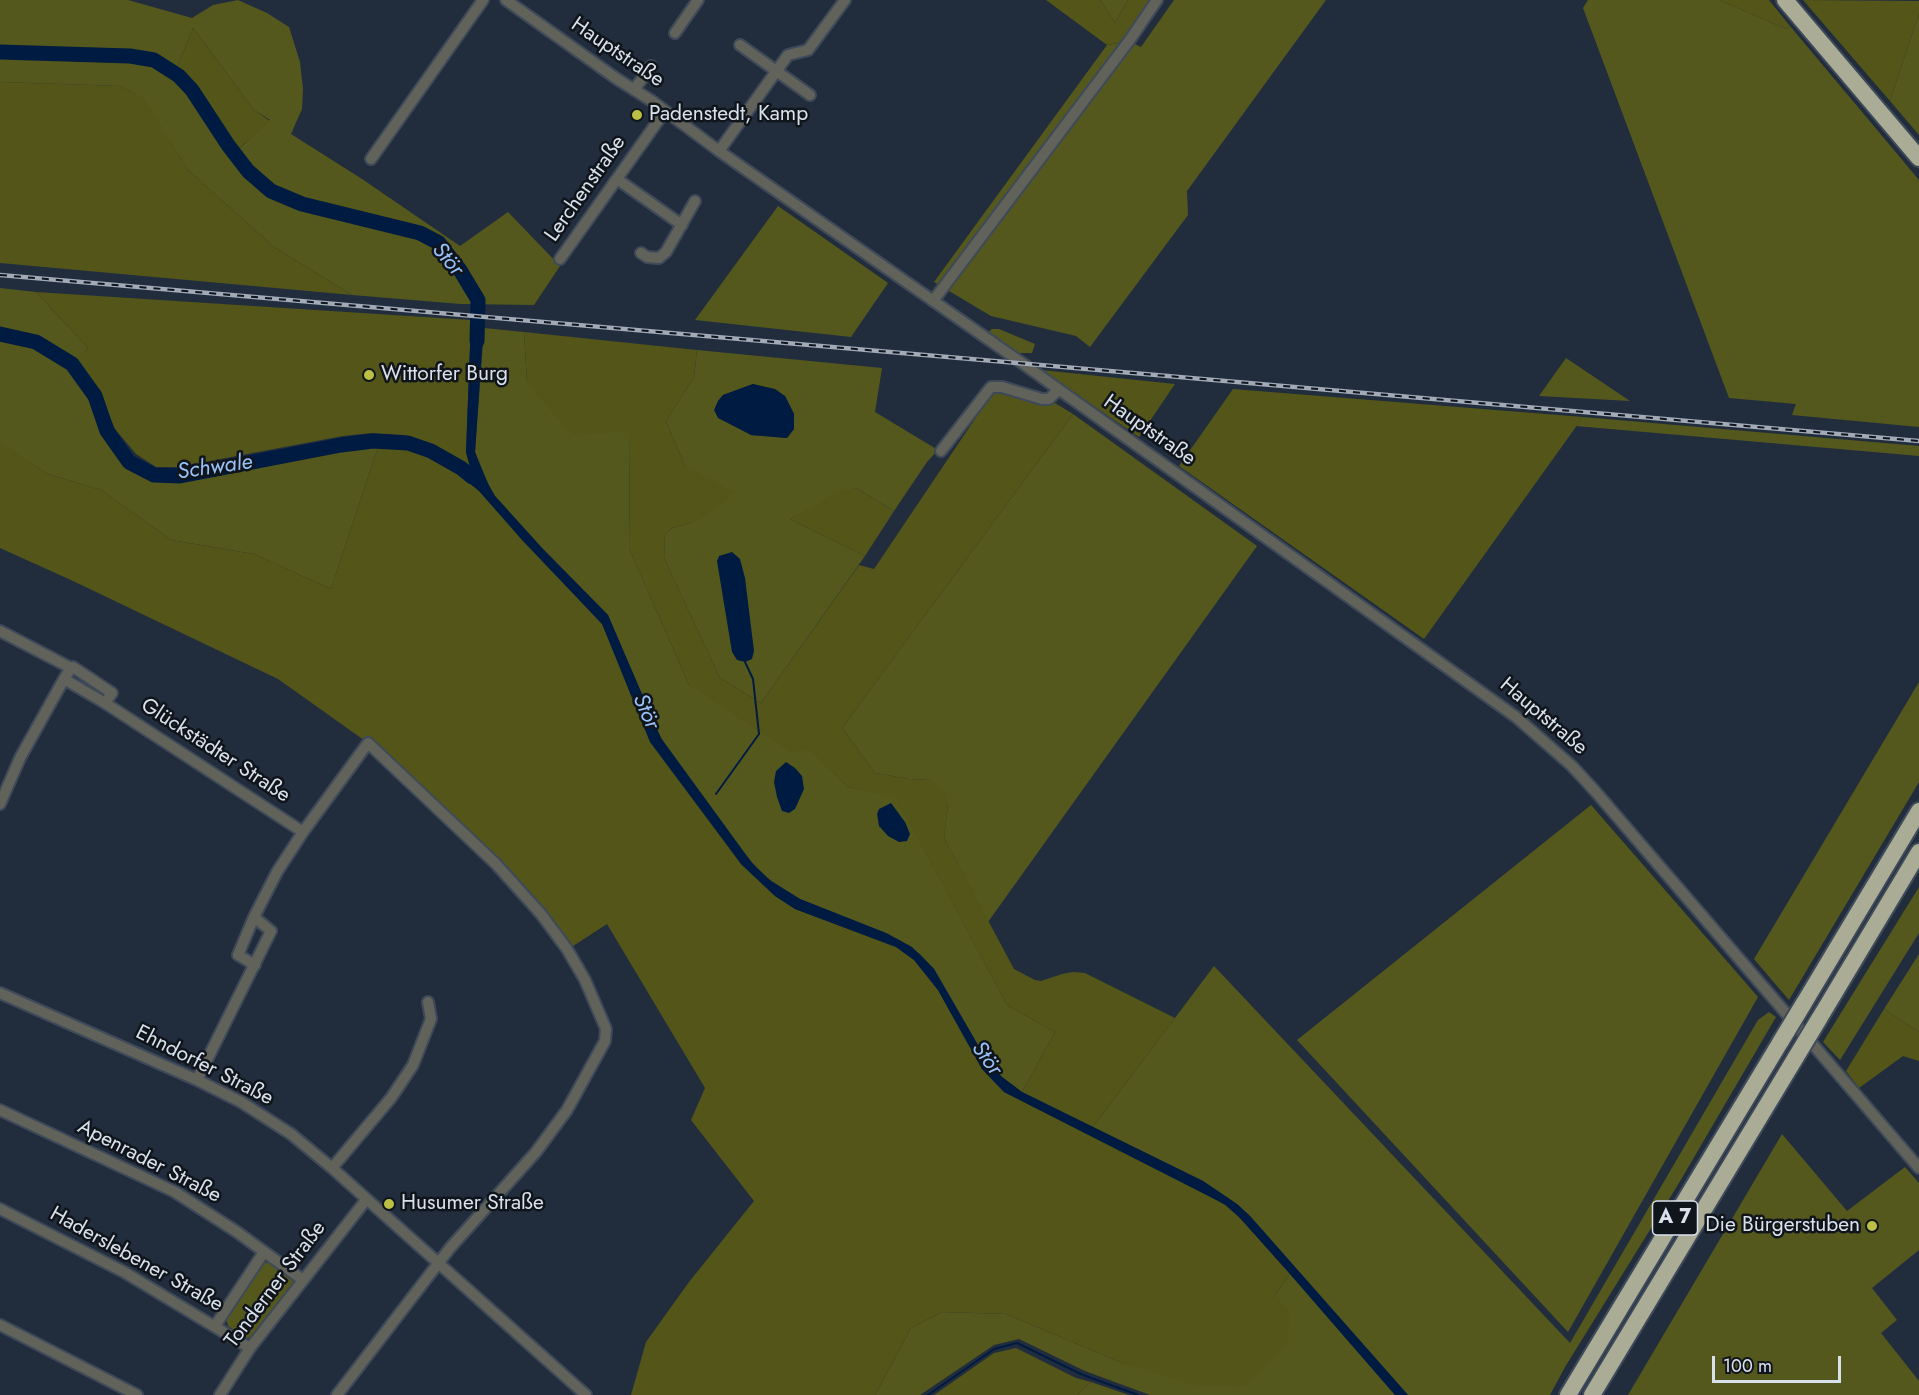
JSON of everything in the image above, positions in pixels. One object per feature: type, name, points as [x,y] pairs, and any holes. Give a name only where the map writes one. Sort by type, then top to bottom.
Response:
[{"type":"highway","points":[[1785,0],[1919,158]]},
{"type":"highway","name":"A 7","points":[[1568,1395],[1919,811]]},
{"type":"highway","name":"A 7","points":[[1592,1395],[1919,852]]},
{"type":"street","points":[[371,159],[483,0]]},
{"type":"street","name":"Hauptstraße","points":[[506,0],[522,4],[634,90],[720,152],[1487,695],[1564,759],[1595,790],[1919,1167]]},
{"type":"street","points":[[675,33],[698,0]]},
{"type":"street","points":[[720,152],[788,56],[808,50],[845,0]]},
{"type":"street","points":[[933,302],[1129,41],[1157,0]]},
{"type":"street","points":[[740,45],[810,95]]},
{"type":"street","points":[[634,90],[651,66]]},
{"type":"street","name":"Lerchenstraße","points":[[560,259],[665,111]]},
{"type":"street","points":[[617,178],[682,225]]},
{"type":"street","points":[[641,253],[647,257],[659,258],[666,252],[695,201]]},
{"type":"street","points":[[941,451],[991,387],[1002,387],[1042,399],[1049,399],[1058,390]]},
{"type":"street","name":"Glückstädter Straße","points":[[0,631],[73,667],[112,693],[105,703]]},
{"type":"street","points":[[0,804],[20,758],[71,668]]},
{"type":"street","name":"Glückstädter Straße","points":[[64,679],[105,703],[303,832]]},
{"type":"street","points":[[255,965],[238,955],[254,917],[277,872],[303,832],[368,743],[496,864],[541,914],[567,949],[585,980],[606,1029],[605,1041],[567,1110],[536,1152],[438,1263],[337,1395]]},
{"type":"street","points":[[197,1080],[271,931],[254,917]]},
{"type":"street","name":"Ehndorfer Straße","points":[[0,993],[197,1080],[240,1102],[283,1129],[332,1168],[586,1395]]},
{"type":"street","points":[[332,1168],[391,1098],[413,1065],[431,1019],[428,1002]]},
{"type":"street","name":"Apenrader Straße","points":[[0,1110],[175,1192],[221,1221],[303,1281]]},
{"type":"street","name":"Tonderner Straße","points":[[220,1395],[250,1348],[366,1200]]},
{"type":"street","name":"Haderslebener Straße","points":[[0,1209],[124,1272],[250,1348]]},
{"type":"street","name":"Tonderner Straße","points":[[215,1326],[264,1252]]},
{"type":"street","points":[[0,1325],[137,1395]]},
{"type":"shaded area","points":[[0,0],[128,0],[192,18],[213,5],[238,0],[267,13],[289,27],[300,62],[303,89],[302,109],[291,134],[460,246],[508,212],[560,266],[534,305],[461,304],[352,295],[274,247],[188,170],[143,99],[121,86],[0,82]],"holes":[[[193,28],[254,110],[270,120],[229,158],[191,99],[172,80]]]},
{"type":"shaded area","points":[[1046,0],[1100,0],[1115,23],[1128,0],[1157,0],[1129,41],[1107,45]]},
{"type":"shaded area","points":[[1100,0],[1128,0],[1115,23]]},
{"type":"shaded area","points":[[1174,0],[1326,0],[1187,191],[1188,215],[1090,347],[1076,336],[991,316],[934,282],[1107,45],[1129,41],[1141,47]]},
{"type":"shaded area","points":[[1588,0],[1719,0],[1786,29],[1790,26],[1919,180],[1919,427],[1792,415],[1796,404],[1729,398],[1583,8]]},
{"type":"shaded area","points":[[1719,0],[1769,0],[1790,26],[1786,29]]},
{"type":"shaded area","points":[[1803,0],[1919,1],[1919,13],[1890,101]]},
{"type":"shaded area","points":[[1919,13],[1919,135],[1890,101]]},
{"type":"shaded area","points":[[193,28],[254,110],[270,121],[228,158],[191,99],[172,80]]},
{"type":"shaded area","points":[[0,82],[121,86],[144,99],[188,170],[274,247],[352,295],[0,263]]},
{"type":"shaded area","points":[[778,206],[888,283],[851,337],[695,320]]},
{"type":"shaded area","points":[[0,288],[36,292],[88,348],[72,364],[95,396],[107,431],[129,462],[154,475],[180,476],[373,441],[378,447],[331,589],[254,554],[171,540],[101,490],[48,474],[0,444]]},
{"type":"shaded area","points":[[36,292],[471,320],[466,452],[470,467],[466,468],[446,453],[404,435],[371,433],[343,436],[178,467],[156,467],[136,454],[115,429],[100,394],[76,359],[88,348]]},
{"type":"shaded area","points":[[484,328],[524,332],[527,383],[630,431],[629,548],[689,685],[809,748],[848,787],[896,796],[1007,1005],[1055,1032],[1022,1092],[1002,1077],[982,1052],[934,969],[920,954],[886,933],[800,899],[764,876],[744,853],[664,743],[655,727],[608,615],[495,496],[482,472],[475,452]]},
{"type":"shaded area","points":[[992,329],[999,329],[1035,344],[1032,353],[1017,353],[987,333]]},
{"type":"shaded area","points":[[524,332],[697,350],[694,377],[666,421],[685,466],[734,492],[716,509],[694,522],[672,528],[665,534],[664,558],[720,678],[761,703],[859,565],[874,569],[991,395],[999,393],[1037,403],[1055,403],[1073,414],[842,728],[875,773],[930,780],[946,791],[948,804],[944,838],[1014,969],[1041,981],[1073,972],[1085,973],[1175,1018],[1093,1127],[1022,1092],[1055,1032],[1007,1005],[896,797],[848,787],[809,749],[790,752],[689,685],[629,548],[630,431],[572,435],[527,383]]},
{"type":"shaded area","points":[[697,350],[882,368],[875,412],[938,450],[927,462],[894,511],[856,488],[790,519],[865,556],[761,703],[720,678],[664,558],[665,534],[672,528],[694,522],[685,466],[666,421],[694,377]],"holes":[[[753,384],[785,396],[794,414],[794,429],[787,438],[751,435],[718,401],[723,395]]]},
{"type":"shaded area","points":[[1566,358],[1630,401],[1539,396]]},
{"type":"shaded area","points":[[1041,370],[1175,384],[1139,437]]},
{"type":"shaded area","points":[[1233,389],[1583,417],[1424,639],[1179,466]]},
{"type":"shaded area","points":[[1073,414],[1257,546],[988,922],[944,838],[948,804],[930,780],[875,773],[842,728]]},
{"type":"shaded area","points":[[1583,417],[1919,446],[1919,456],[1576,426]]},
{"type":"shaded area","points":[[0,443],[48,474],[101,490],[171,540],[254,554],[331,589],[378,447],[402,447],[426,453],[454,470],[479,491],[602,624],[643,726],[741,864],[775,896],[795,909],[896,947],[914,960],[938,990],[982,1069],[1004,1092],[1208,1195],[1225,1205],[1240,1218],[1290,1274],[1275,1295],[1290,1313],[1287,1345],[1246,1386],[1195,1385],[1125,1364],[1006,1314],[942,1312],[911,1328],[875,1395],[631,1395],[646,1342],[689,1282],[754,1201],[691,1120],[705,1088],[607,924],[567,950],[541,914],[368,743],[278,679],[0,548]]},
{"type":"shaded area","points":[[856,488],[894,511],[865,556],[790,519],[841,491]]},
{"type":"shaded area","points":[[1919,682],[1919,782],[1789,1000],[1754,959]]},
{"type":"shaded area","points":[[1591,805],[1758,997],[1568,1332],[1297,1040]]},
{"type":"shaded area","points":[[1919,887],[1919,933],[1840,1060],[1823,1042]]},
{"type":"shaded area","points":[[1919,954],[1919,1032],[1884,1009]]},
{"type":"shaded area","points":[[1214,966],[1570,1343],[1758,1020],[1769,1012],[1776,1017],[1679,1183],[1550,1395],[1408,1395],[1237,1204],[1203,1181],[1093,1127]]},
{"type":"shaded area","points":[[1884,1009],[1919,1032],[1919,1061],[1903,1056],[1859,1088],[1846,1071]]},
{"type":"shaded area","points":[[1782,1134],[1847,1211],[1905,1167],[1919,1183],[1919,1250],[1872,1288],[1897,1320],[1881,1333],[1919,1381],[1919,1395],[1628,1395]]},
{"type":"shaded area","points":[[270,1262],[293,1279],[293,1285],[253,1337],[246,1338],[228,1326],[226,1319],[264,1263]]},
{"type":"shaded area","points":[[1290,1274],[1395,1395],[1150,1395],[1085,1371],[1019,1339],[994,1345],[920,1395],[875,1395],[911,1328],[942,1312],[1006,1314],[1125,1364],[1275,1295]]},
{"type":"shaded area","points":[[1016,1348],[1076,1378],[1091,1382],[1077,1395],[934,1395],[994,1353]]},
{"type":"shaded area","points":[[1091,1382],[1129,1395],[1077,1395]]},
{"type":"water","points":[[471,320],[484,321],[475,452],[489,486],[495,496],[542,548],[608,615],[661,738],[752,863],[772,882],[800,899],[886,933],[912,947],[934,969],[992,1067],[1022,1092],[1203,1181],[1237,1204],[1408,1395],[1395,1395],[1290,1274],[1226,1205],[1004,1092],[982,1069],[938,990],[914,960],[896,947],[795,909],[775,896],[741,864],[650,742],[602,624],[479,491],[454,470],[458,462],[466,468],[470,467],[466,452]]},
{"type":"water","points":[[753,384],[775,389],[785,396],[794,414],[794,429],[787,438],[751,435],[718,418],[714,410],[723,395]]},
{"type":"water","points":[[732,552],[740,559],[745,578],[754,651],[752,659],[745,662],[737,660],[732,652],[717,561],[719,556]]},
{"type":"water","points":[[786,762],[802,776],[804,789],[795,809],[789,813],[782,811],[774,782],[776,771]]},
{"type":"water","points":[[891,803],[905,822],[910,834],[907,841],[899,842],[888,836],[879,826],[877,814],[879,809]]},
{"type":"waterway","name":"Stör","points":[[0,52],[130,56],[154,60],[179,76],[192,90],[248,171],[271,191],[302,204],[420,233],[439,243],[460,270],[478,300],[477,341]]},
{"type":"waterway","name":"Schwale","points":[[0,334],[36,342],[72,364],[95,396],[107,431],[129,462],[154,475],[180,476],[373,441],[408,443],[431,451],[472,477]]},
{"type":"waterway","points":[[716,794],[759,734],[753,679],[745,662]]},
{"type":"waterway","points":[[928,1395],[994,1349],[1017,1343],[1083,1375],[1138,1395]]},
{"type":"railway","points":[[0,275],[1919,441]]},
{"type":"place","name":"Padenstedt, Kamp","points":[[637,115]]},
{"type":"place","name":"Wittorfer Burg","points":[[369,375]]},
{"type":"place","name":"Husumer Straße","points":[[389,1204]]},
{"type":"place","name":"Die Bürgerstuben","points":[[1872,1226]]}]
